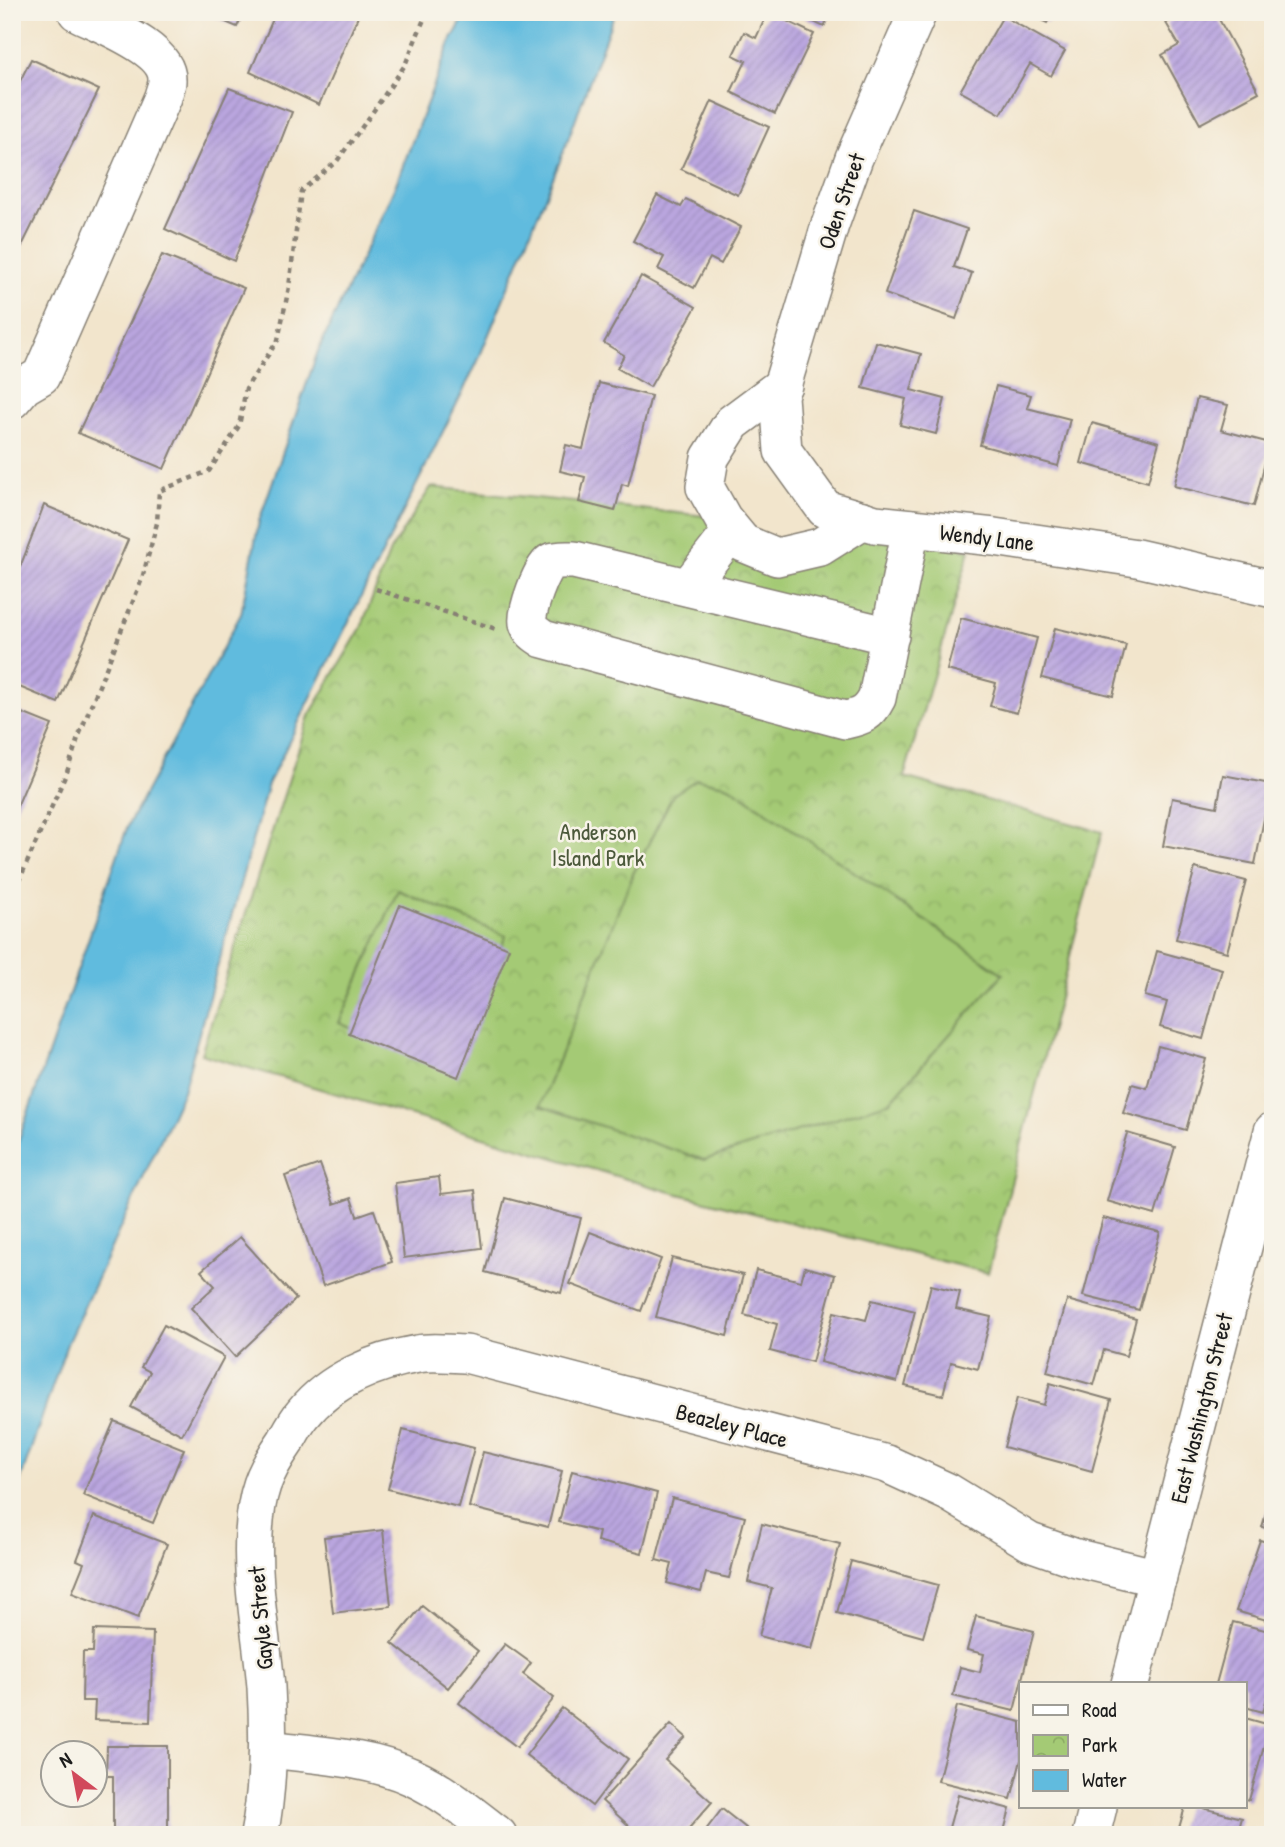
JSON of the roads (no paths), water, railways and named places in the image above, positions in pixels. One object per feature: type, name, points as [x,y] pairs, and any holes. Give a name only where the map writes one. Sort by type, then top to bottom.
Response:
[{"type":"street","points":[[16,389],[41,376],[163,97],[168,79],[159,57],[140,43],[77,12]]},
{"type":"street","name":"Oden Street","points":[[781,390],[830,225],[854,158],[918,12]]},
{"type":"street","points":[[781,390],[732,423],[710,458],[705,487],[732,531],[743,543],[777,557],[820,547],[863,520]]},
{"type":"street","name":"Wendy Lane","points":[[781,390],[783,451],[825,509],[863,520],[1137,558],[1273,589]]},
{"type":"street","points":[[890,636],[574,560],[551,562],[545,568],[528,613],[528,624],[534,633],[543,639],[845,720],[860,718],[871,711],[877,698],[890,636],[911,527]]},
{"type":"street","points":[[688,587],[732,531]]},
{"type":"street","name":"East Washington Street","points":[[1131,1682],[1273,1131]]},
{"type":"street","name":"Beazley Place","points":[[303,1414],[336,1384],[358,1373],[421,1353],[466,1354],[887,1464],[948,1492],[1030,1542],[1073,1558],[1157,1578]]},
{"type":"street","name":"Gayle Street","points":[[259,1835],[269,1749],[254,1535],[266,1470],[303,1414]]},
{"type":"street","points":[[269,1749],[366,1762],[391,1769],[414,1778],[458,1804],[498,1835]]},
{"type":"street","points":[[1091,1835],[1098,1808]]},
{"type":"water","points":[[467,12],[615,12],[560,161],[477,363],[268,784],[183,1091],[67,1344],[16,1493],[12,1493],[12,1159],[128,825],[241,614],[259,521],[318,351],[394,189],[450,43]]},
{"type":"park label","name":"Anderson Island Park","points":[[598,844]]}]
